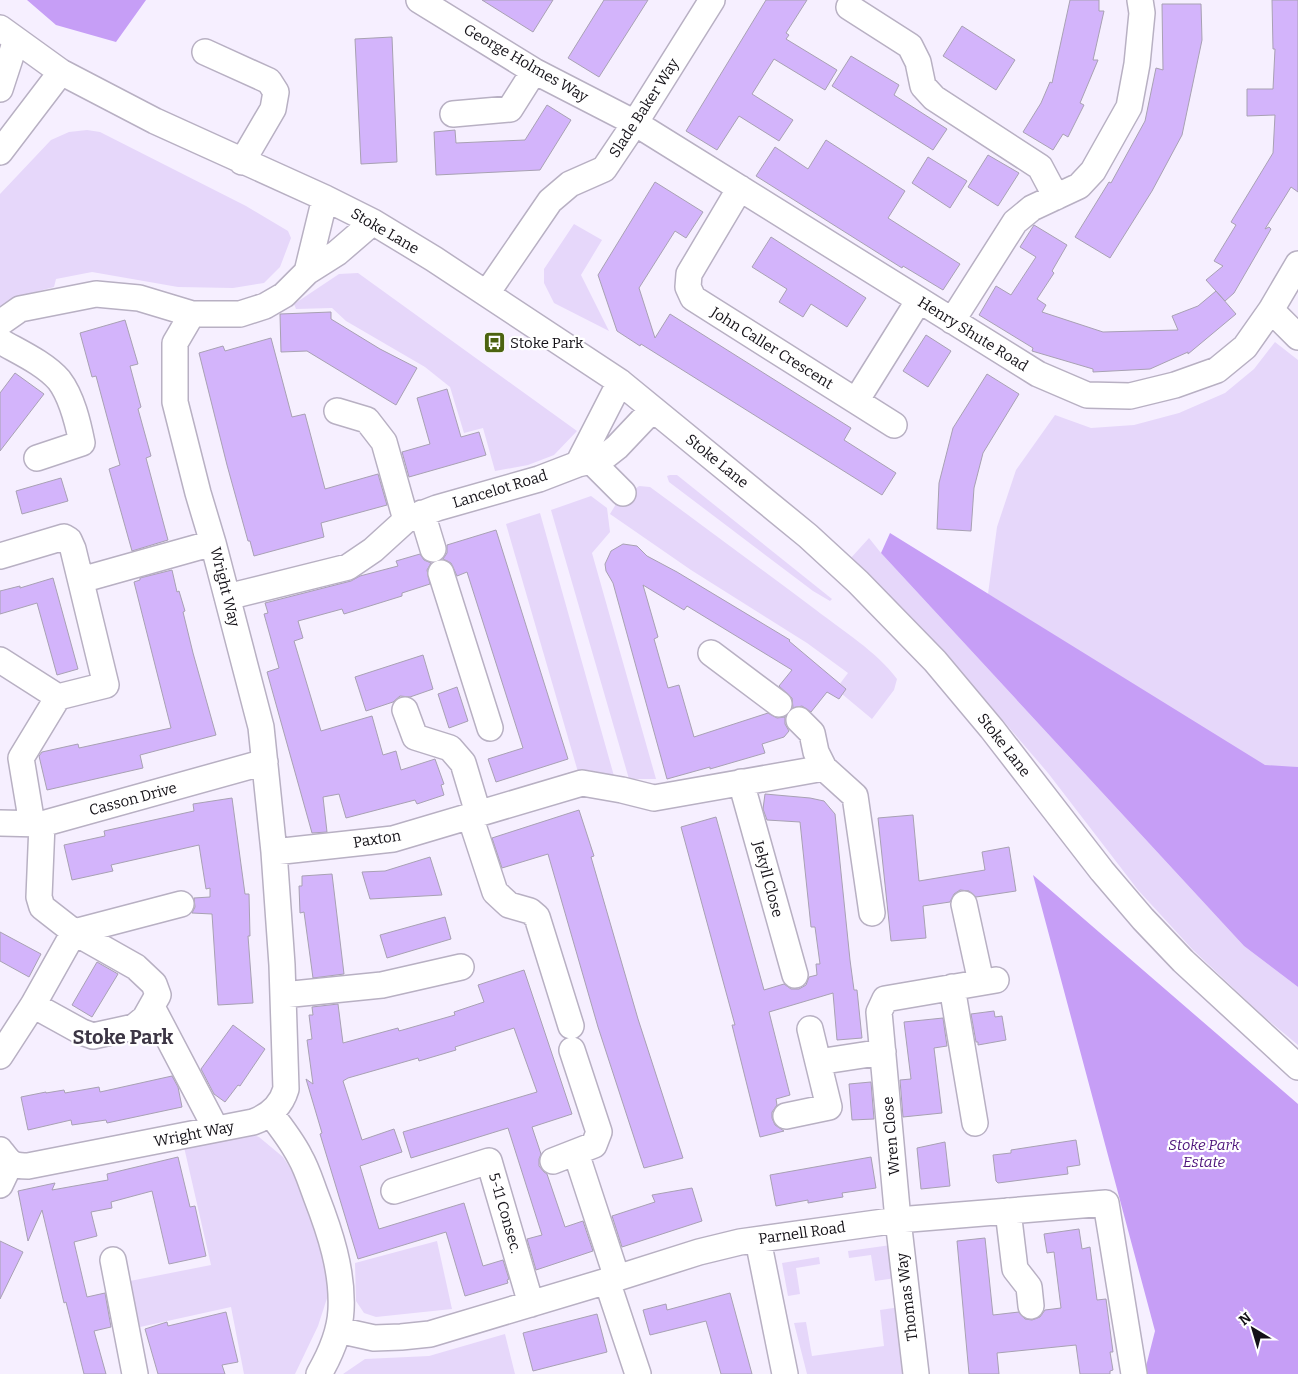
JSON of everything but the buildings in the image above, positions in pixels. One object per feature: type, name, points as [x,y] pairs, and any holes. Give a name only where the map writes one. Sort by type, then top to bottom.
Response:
[{"type":"street","name":"George Holmes Way","points":[[419,0],[534,71],[636,123]]},
{"type":"street","name":"Slade Baker Way","points":[[488,293],[550,202],[570,184],[604,169],[636,123],[712,0]]},
{"type":"street","points":[[952,321],[1015,222],[1032,208],[1080,186],[1093,171],[1129,106],[1137,64],[1142,13],[1140,0]]},
{"type":"street","points":[[849,7],[910,46],[918,62],[923,86],[934,98],[1040,167],[1056,197]]},
{"type":"street","points":[[0,89],[8,34]]},
{"type":"street","name":"Stoke Lane","points":[[8,34],[61,72],[155,122],[326,198],[372,222],[488,293],[620,382],[808,536],[858,582],[935,660],[992,729],[1102,871],[1143,919],[1183,961],[1298,1067]]},
{"type":"street","points":[[205,52],[269,81],[276,92],[273,109],[242,162]]},
{"type":"street","points":[[453,114],[510,109],[534,71]]},
{"type":"street","points":[[0,152],[61,72]]},
{"type":"street","name":"Henry Shute Road","points":[[636,123],[1038,374],[1087,395],[1130,396],[1175,385],[1217,370],[1245,347],[1271,310],[1298,264]]},
{"type":"street","name":"John Caller Crescent","points":[[740,188],[689,274],[688,287],[693,298],[894,425]]},
{"type":"street","points":[[307,272],[326,198]]},
{"type":"street","points":[[0,323],[20,309],[96,294],[139,298],[192,314],[240,314],[265,306],[284,295],[307,272],[337,253],[372,222]]},
{"type":"street","points":[[856,401],[919,300]]},
{"type":"street","points":[[1271,310],[1298,337]]},
{"type":"street","name":"Wright Way","points":[[3,1167],[28,1166],[253,1122],[270,1113],[280,1104],[286,1089],[283,995],[274,852],[261,727],[175,402],[175,343],[192,314]]},
{"type":"street","points":[[0,341],[45,368],[59,381],[70,400],[82,443],[37,458]]},
{"type":"street","points":[[620,382],[585,462],[623,492]]},
{"type":"street","name":"Lancelot Road","points":[[227,596],[348,567],[373,550],[414,516],[603,458],[618,447],[653,409]]},
{"type":"street","points":[[337,411],[367,420],[384,442],[414,516],[437,561],[490,728]]},
{"type":"street","points":[[0,556],[64,537],[70,540],[106,685],[58,698],[21,758],[37,824],[42,907],[74,932],[136,967],[154,984],[158,995],[145,1018],[134,1027],[94,1036],[82,1032],[33,1004]]},
{"type":"street","points":[[81,580],[213,543]]},
{"type":"street","points":[[711,654],[779,704]]},
{"type":"street","points":[[0,660],[58,698]]},
{"type":"street","points":[[405,710],[415,737],[450,748],[463,764],[474,815],[495,892],[509,905],[530,911],[537,917],[570,1026]]},
{"type":"street","points":[[799,720],[812,733],[816,752],[824,768],[855,796],[872,913]]},
{"type":"street","name":"Casson Drive","points":[[0,824],[37,824],[265,762]]},
{"type":"street","points":[[742,782],[824,768]]},
{"type":"street","name":"Paxton","points":[[274,852],[393,839],[582,783],[654,798],[742,782]]},
{"type":"street","name":"Jekyll Close","points":[[742,782],[795,975]]},
{"type":"street","points":[[0,1056],[33,1004],[74,932],[181,904]]},
{"type":"street","name":"Wren Close","points":[[898,1220],[879,1012],[885,999],[989,981],[975,954],[964,904]]},
{"type":"street","points":[[283,995],[382,985],[461,967]]},
{"type":"street","points":[[952,987],[975,1124]]},
{"type":"street","points":[[152,1007],[216,1129]]},
{"type":"street","points":[[786,1116],[829,1107],[810,1029]]},
{"type":"street","points":[[553,1161],[594,1146],[599,1132],[572,1050]]},
{"type":"street","points":[[818,1062],[884,1052]]},
{"type":"street","points":[[270,1113],[302,1159],[328,1226],[335,1253],[342,1310],[333,1346],[319,1374]]},
{"type":"street","points":[[576,1154],[638,1374]]},
{"type":"street","name":"5-11 Consec.","points":[[394,1191],[489,1161],[531,1304]]},
{"type":"street","name":"Parnell Road","points":[[338,1330],[374,1338],[430,1334],[612,1280],[698,1252],[758,1240],[898,1220],[1106,1203],[1134,1374]]},
{"type":"street","points":[[1008,1211],[1015,1269],[1029,1287],[1031,1306]]},
{"type":"street","name":"Thomas Way","points":[[898,1220],[916,1374]]},
{"type":"street","points":[[758,1240],[785,1374]]},
{"type":"street","points":[[113,1260],[135,1374]]},
{"type":"shaded area","points":[[87,130],[100,132],[246,206],[288,231],[291,238],[280,267],[264,283],[233,288],[178,287],[92,272],[56,279],[54,287],[13,298],[0,307],[0,194],[51,140],[69,132]]},
{"type":"shaded area","points":[[574,224],[602,240],[581,275],[609,331],[554,303],[544,283],[544,269]]},
{"type":"shaded area","points":[[358,273],[577,431],[554,455],[528,465],[495,471],[483,428],[464,433],[450,387],[425,367],[346,321],[332,308],[296,309],[294,304],[339,274]]},
{"type":"shaded area","points":[[1275,342],[1298,360],[1298,767],[1265,766],[988,594],[997,527],[1016,470],[1055,415],[1091,428],[1134,425],[1179,413],[1225,393],[1254,369]]},
{"type":"shaded area","points":[[677,475],[832,599],[830,601],[813,591],[669,482],[667,476]]},
{"type":"shaded area","points":[[639,486],[650,487],[848,634],[889,669],[897,679],[894,690],[872,719],[836,689],[848,673],[807,643],[691,570],[610,514],[616,504]]},
{"type":"shaded area","points":[[591,496],[607,508],[610,532],[592,553],[656,779],[629,779],[551,510]]},
{"type":"shaded area","points":[[540,513],[614,776],[588,770],[578,772],[506,524]]},
{"type":"shaded area","points":[[869,538],[1244,946],[1298,987],[1298,1045],[1262,1015],[1193,950],[1138,890],[1048,773],[945,653],[850,559]]},
{"type":"shaded area","points":[[247,1133],[259,1137],[283,1157],[301,1185],[325,1246],[330,1289],[318,1326],[295,1374],[244,1374],[231,1307],[140,1327],[130,1281],[211,1265],[184,1147]]},
{"type":"shaded area","points":[[437,1241],[452,1309],[376,1317],[364,1313],[356,1301],[355,1263]]},
{"type":"shaded area","points":[[891,1245],[896,1278],[875,1281],[871,1255],[849,1258],[848,1251]]},
{"type":"shaded area","points":[[819,1257],[820,1264],[796,1268],[800,1294],[788,1296],[782,1263]]},
{"type":"shaded area","points":[[900,1307],[905,1374],[807,1374],[794,1323],[806,1322],[812,1356],[884,1346],[880,1310]]},
{"type":"shaded area","points":[[505,1334],[515,1374],[343,1374],[365,1359],[429,1356]]},
{"type":"green space","points":[[27,0],[146,0],[116,42],[56,25]]},
{"type":"green space","points":[[890,533],[1265,765],[1298,767],[1298,987],[1244,946],[881,553]]},
{"type":"green space","name":"Stoke Park Estate","points":[[1033,875],[1298,1104],[1298,1374],[1144,1374],[1155,1331]]},
{"type":"place","name":"Stoke Park","points":[[494,343]]},
{"type":"district","name":"Stoke Park","points":[[123,1037]]}]
